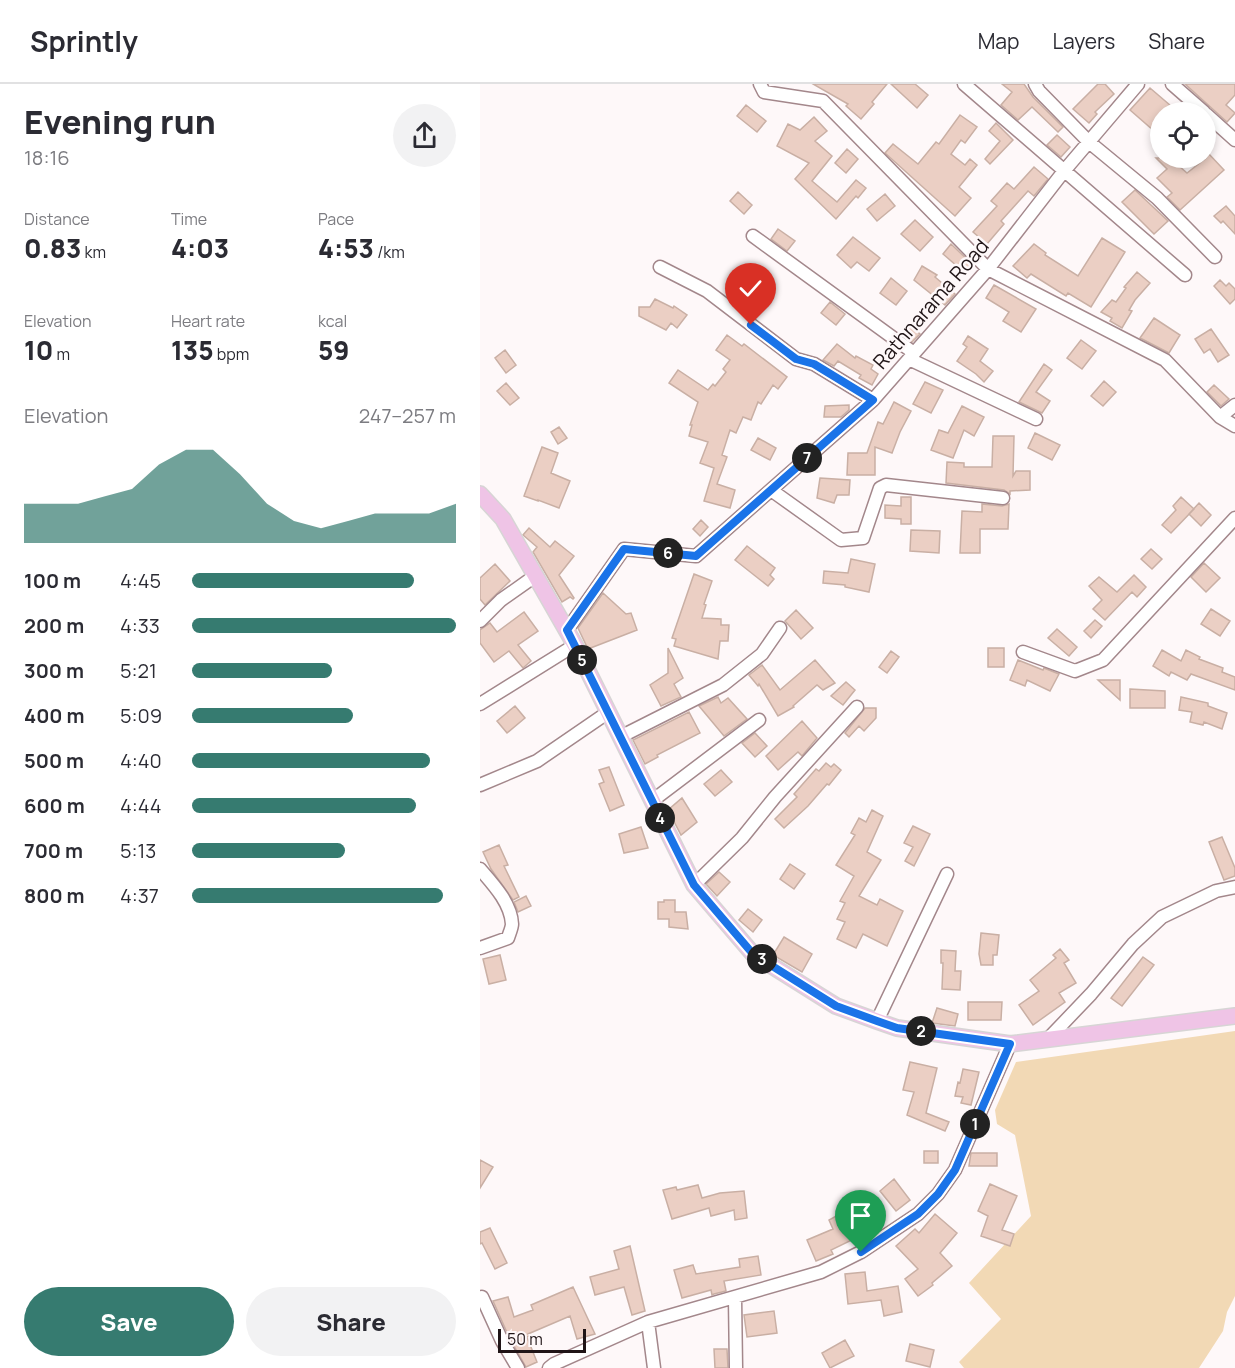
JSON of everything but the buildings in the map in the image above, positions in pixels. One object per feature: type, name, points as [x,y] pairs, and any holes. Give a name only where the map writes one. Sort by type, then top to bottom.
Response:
[{"type":"main road","points":[[480,494],[503,519],[567,630],[694,885],[753,954],[836,1006],[877,1021],[897,1028],[1010,1044],[1235,1016]]},
{"type":"street","points":[[760,84],[764,92],[824,102],[988,269],[1165,360],[1220,417],[1235,426]]},
{"type":"street","points":[[964,84],[1185,275]]},
{"type":"street","points":[[1035,84],[1039,91],[1089,142],[1156,198],[1215,257]]},
{"type":"street","name":"Rathnarama Road","points":[[567,630],[624,549],[696,556],[873,400],[988,269],[1064,171],[1138,84]]},
{"type":"street","points":[[1172,84],[1192,102]]},
{"type":"street","points":[[1216,121],[1232,132]]},
{"type":"street","points":[[753,236],[912,356],[1036,419]]},
{"type":"street","points":[[660,267],[707,291],[796,359],[814,364],[873,400]]},
{"type":"street","points":[[1220,417],[1235,405]]},
{"type":"street","points":[[771,490],[841,540],[863,538],[880,488],[886,484],[1004,498]]},
{"type":"street","points":[[1023,652],[1076,670],[1103,660],[1235,518]]},
{"type":"street","points":[[480,621],[501,600],[535,576]]},
{"type":"street","points":[[620,737],[723,685],[762,654],[780,628]]},
{"type":"street","points":[[480,704],[575,645]]},
{"type":"street","points":[[694,885],[742,838],[774,797],[857,707]]},
{"type":"street","points":[[480,785],[537,762],[607,713]]},
{"type":"street","points":[[652,801],[759,720]]},
{"type":"street","points":[[480,869],[494,885],[506,905],[513,925],[508,938],[480,948]]},
{"type":"street","points":[[877,1021],[947,874]]},
{"type":"street","points":[[1048,1038],[1091,994],[1133,944],[1162,917],[1216,891],[1235,887]]},
{"type":"street","points":[[549,1368],[648,1322],[821,1272],[861,1252],[918,1214],[938,1194],[955,1170],[1010,1044]]},
{"type":"street","points":[[482,1297],[502,1341],[518,1368]]},
{"type":"street","points":[[735,1298],[736,1368]]},
{"type":"street","points":[[648,1322],[654,1368]]},
{"type":"shaded area","points":[[1235,1031],[1235,1296],[1227,1312],[1223,1331],[1199,1368],[964,1368],[959,1362],[1001,1319],[969,1283],[1031,1216],[1015,1135],[997,1124],[995,1110],[1016,1062]]},
{"type":"route","points":[[751,325],[796,359],[814,364],[873,400],[696,556],[624,549],[567,630],[694,885],[753,954],[836,1006],[877,1021],[897,1028],[1010,1044],[955,1170],[938,1194],[918,1214],[861,1252]]}]
